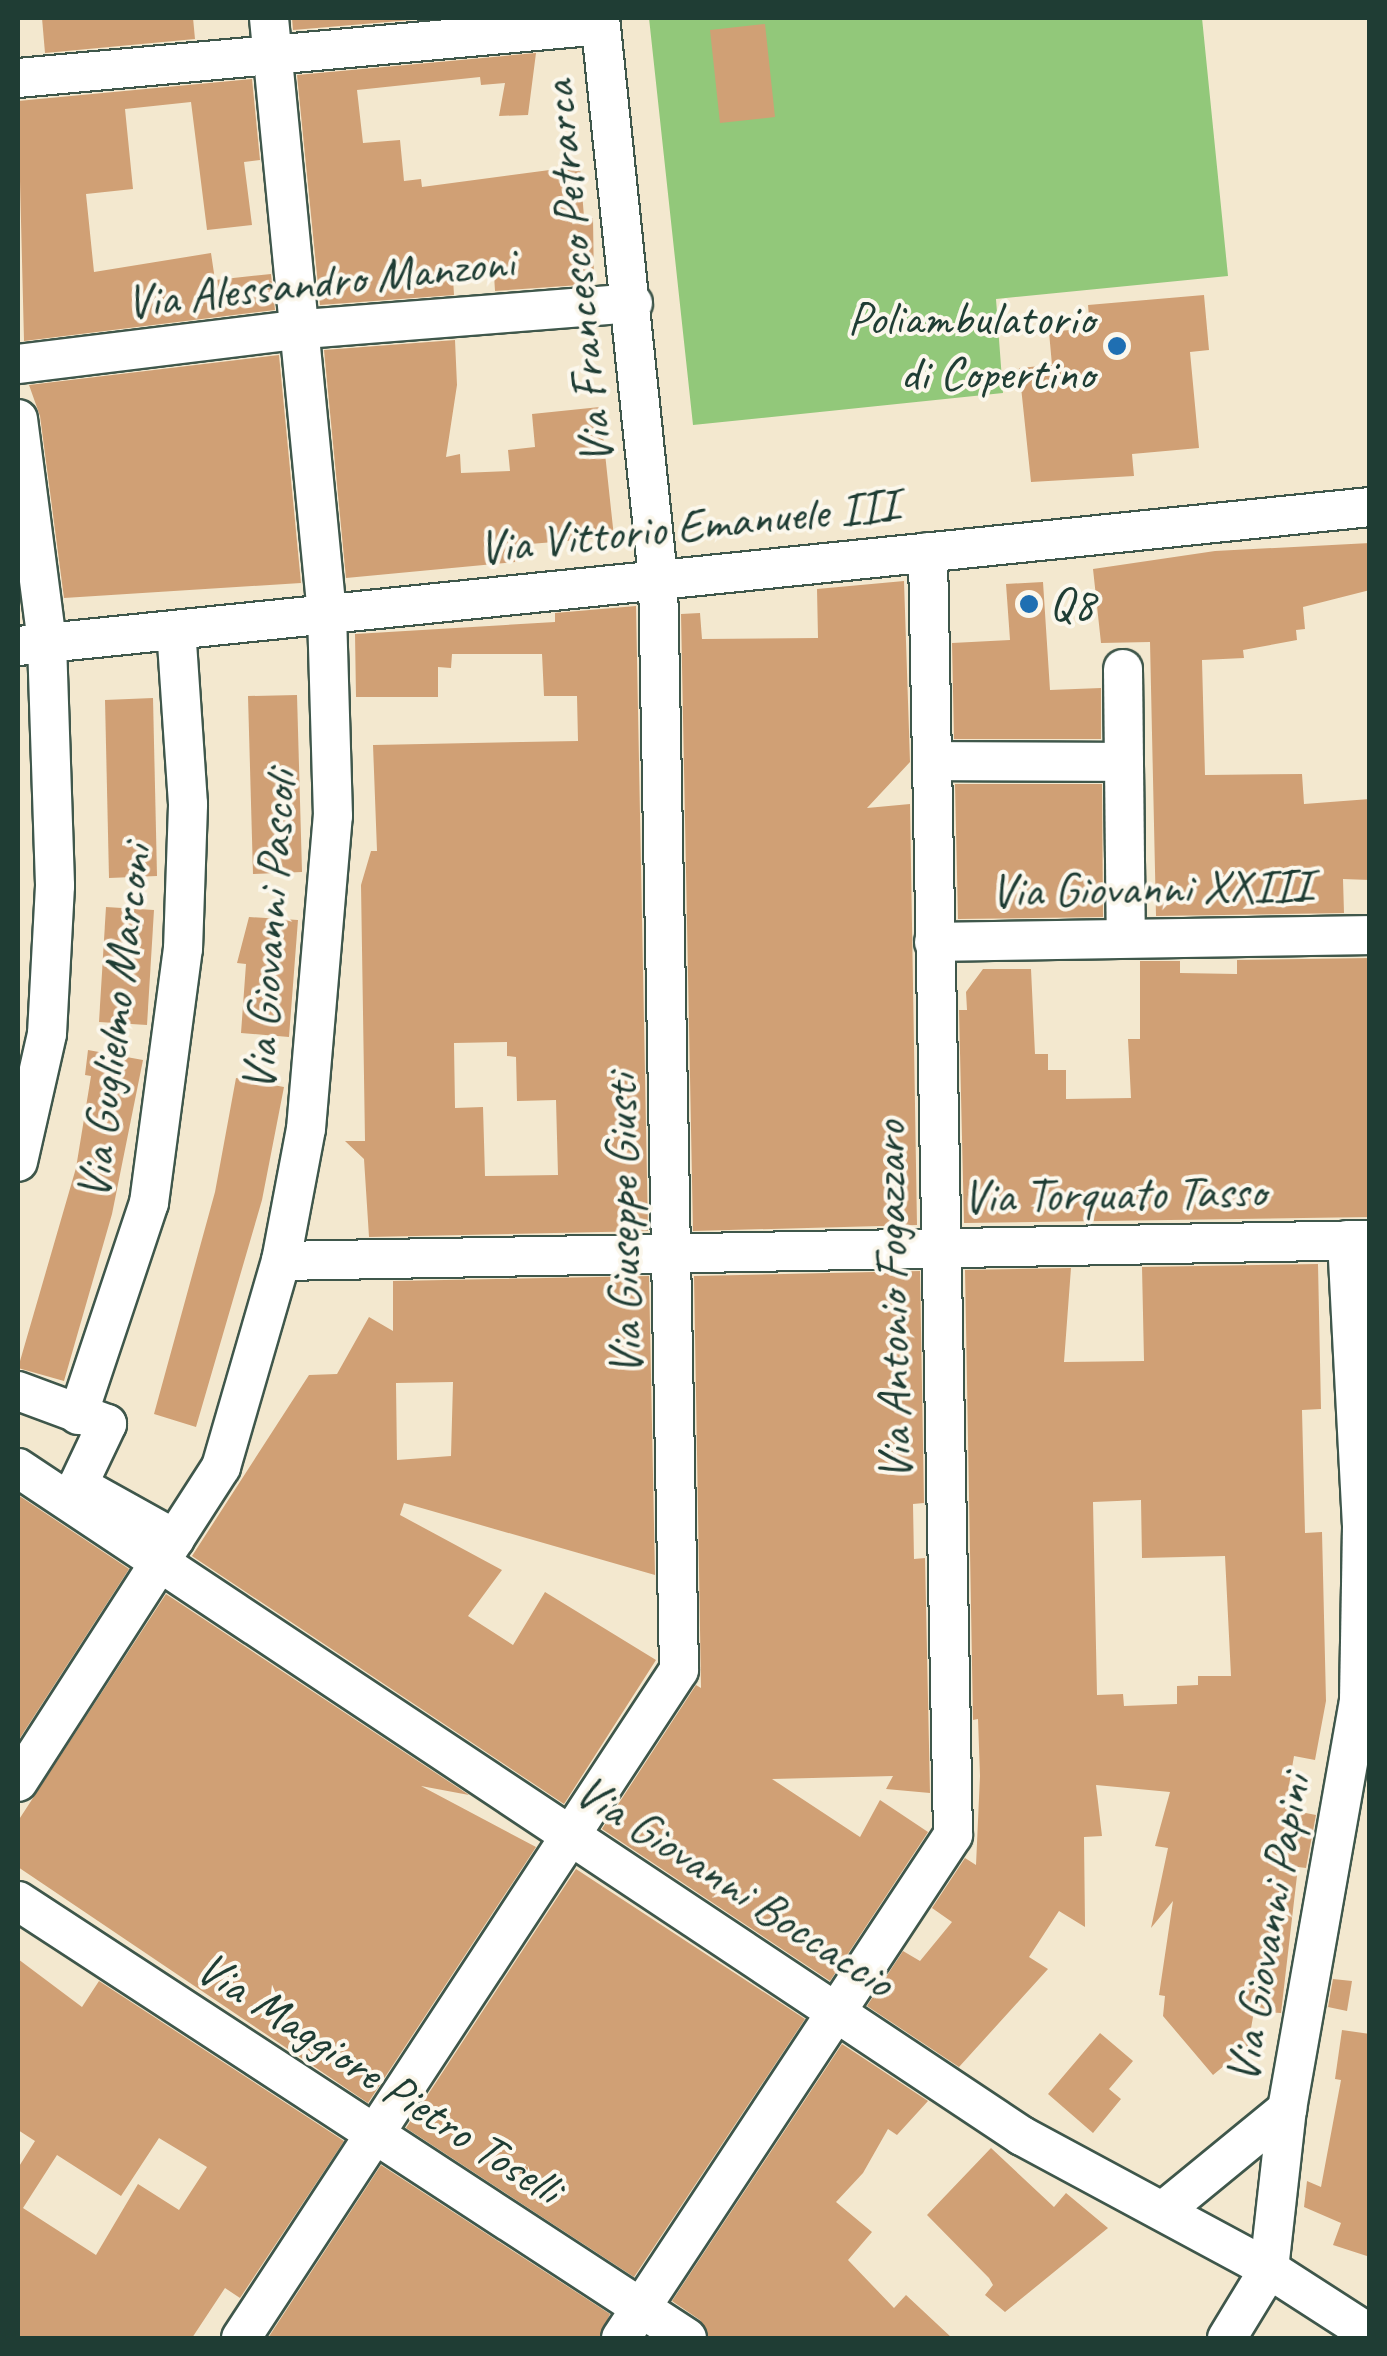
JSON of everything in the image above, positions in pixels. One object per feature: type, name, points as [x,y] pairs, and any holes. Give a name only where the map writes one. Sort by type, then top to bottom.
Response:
[{"type":"street","name":"Via Giovanni Pascoli","points":[[18,1782],[221,1468],[282,1261],[306,1129],[332,816],[327,614],[304,329],[269,18]]},
{"type":"street","points":[[18,78],[272,57],[600,21]]},
{"type":"street","name":"Via Francesco Petrarca","points":[[600,21],[658,578]]},
{"type":"street","name":"Via Alessandro Manzoni","points":[[18,364],[304,329],[632,303]]},
{"type":"street","points":[[18,420],[32,644],[55,886],[48,1015],[18,1162]]},
{"type":"street","name":"Via Vittorio Emanuele III","points":[[32,644],[1370,507]]},
{"type":"street","name":"Via Antonio Fogazzaro","points":[[631,2324],[953,1835],[928,552]]},
{"type":"street","name":"Via Giuseppe Giusti","points":[[241,2338],[679,1670],[676,1250],[658,578]]},
{"type":"street","name":"Via Guglielmo Marconi","points":[[78,1416],[149,1204],[184,949],[188,804],[176,630]]},
{"type":"street","points":[[1123,669],[1126,937]]},
{"type":"street","points":[[932,761],[1124,762]]},
{"type":"street","name":"Via Giovanni XXIII","points":[[934,942],[1370,935]]},
{"type":"street","name":"Via Torquato Tasso","points":[[282,1261],[676,1250],[1358,1240]]},
{"type":"street","name":"Via Giovanni Papini","points":[[1227,2338],[1270,2269],[1286,2108],[1359,1699],[1366,1525],[1358,1240]]},
{"type":"street","points":[[18,1392],[107,1424],[78,1484],[167,1551]]},
{"type":"street","points":[[18,1468],[167,1551]]},
{"type":"street","name":"Via Giovanni Boccaccio","points":[[167,1551],[570,1837],[1022,2136],[1270,2269],[1370,2334]]},
{"type":"street","name":"Via Maggiore Pietro Toselli","points":[[18,1901],[376,2135],[631,2324],[687,2338]]},
{"type":"street","name":"Via Giovanni Papini","points":[[1163,2212],[1286,2108]]},
{"type":"green space","points":[[649,18],[1202,18],[1228,276],[996,299],[1003,393],[693,425]]},
{"type":"building","points":[[42,18],[193,18],[195,39],[45,53]]},
{"type":"building","points":[[292,18],[435,18],[293,30]]},
{"type":"building","points":[[765,24],[775,117],[720,123],[710,30]]},
{"type":"building","points":[[536,53],[528,115],[499,116],[505,83],[481,85],[480,77],[357,90],[363,143],[400,140],[404,181],[421,179],[422,187],[580,166],[584,217],[593,218],[594,284],[495,291],[494,275],[453,278],[454,295],[320,305],[297,75]]},
{"type":"building","points":[[252,79],[260,160],[244,162],[252,225],[207,230],[191,102],[125,109],[133,189],[86,194],[94,272],[211,253],[215,280],[271,274],[275,310],[24,341],[18,101]]},
{"type":"building","points":[[1204,295],[1209,350],[1190,352],[1199,448],[1132,454],[1134,476],[1031,482],[1019,368],[1052,365],[1049,332],[1090,328],[1088,305]]},
{"type":"building","points":[[455,340],[457,385],[446,457],[460,454],[461,473],[510,471],[508,450],[535,447],[532,414],[600,407],[614,537],[518,545],[515,562],[346,578],[324,350]]},
{"type":"building","points":[[279,355],[301,583],[64,598],[40,416],[29,385]]},
{"type":"building","points":[[1370,543],[1370,590],[1303,607],[1305,629],[1296,630],[1297,640],[1243,650],[1244,658],[1202,660],[1205,775],[1302,774],[1304,804],[1370,799],[1370,880],[1343,879],[1344,913],[1156,916],[1150,642],[1101,643],[1093,569],[1215,551]]},
{"type":"building","points":[[904,581],[910,762],[867,808],[910,804],[917,1225],[693,1231],[681,614],[700,613],[702,639],[818,638],[817,589]]},
{"type":"building","points":[[1043,582],[1050,690],[1101,688],[1101,739],[954,739],[952,643],[1010,640],[1006,584]]},
{"type":"building","points":[[636,606],[648,1231],[369,1237],[364,1159],[345,1141],[365,1141],[361,885],[371,851],[377,851],[373,745],[578,741],[577,696],[544,696],[542,654],[452,654],[451,668],[438,667],[438,697],[356,697],[355,634],[555,622],[555,613]],"holes":[[[507,1042],[507,1056],[516,1057],[517,1101],[556,1100],[558,1175],[485,1176],[483,1107],[455,1108],[454,1043]]]},
{"type":"building","points":[[297,695],[302,872],[253,874],[248,696]]},
{"type":"building","points":[[153,698],[157,876],[109,878],[105,700]]},
{"type":"building","points":[[955,784],[1102,784],[1103,917],[958,919]]},
{"type":"building","points":[[106,907],[154,910],[147,1025],[99,1022]]},
{"type":"building","points":[[249,917],[298,920],[289,1037],[241,1033],[246,964],[237,963]]},
{"type":"building","points":[[1370,958],[1370,1217],[964,1223],[959,1010],[967,1010],[966,992],[983,969],[1031,969],[1035,1054],[1048,1054],[1048,1070],[1066,1070],[1066,1099],[1131,1098],[1128,1039],[1140,1039],[1140,961],[1180,961],[1180,973],[1237,974],[1237,960]]},
{"type":"building","points":[[88,1050],[143,1060],[112,1214],[64,1381],[18,1368],[76,1168],[91,1076],[85,1075]]},
{"type":"building","points":[[236,1078],[284,1087],[262,1200],[196,1427],[154,1414],[215,1192]]},
{"type":"building","points":[[1318,1264],[1321,1409],[1302,1410],[1305,1533],[1322,1532],[1326,1701],[1315,1760],[1294,1756],[1285,1809],[1316,1815],[1306,1868],[1298,1867],[1281,2013],[1254,2011],[1248,2046],[1213,2075],[1163,2016],[1165,1996],[1159,1995],[1173,1901],[1151,1928],[1168,1848],[1155,1846],[1170,1792],[1096,1785],[1102,1836],[1084,1837],[1085,1927],[1059,1911],[1029,1957],[1048,1969],[959,2067],[867,2006],[903,1951],[920,1961],[952,1922],[932,1908],[965,1858],[976,1865],[980,1776],[978,1719],[973,1720],[965,1270],[1071,1268],[1064,1362],[1144,1361],[1142,1267]],"holes":[[[1141,1500],[1142,1558],[1225,1556],[1231,1676],[1198,1676],[1198,1685],[1177,1686],[1177,1704],[1124,1706],[1123,1694],[1097,1695],[1093,1502]]]},
{"type":"building","points":[[920,1271],[924,1503],[913,1504],[914,1559],[925,1558],[930,1793],[886,1789],[893,1776],[772,1779],[860,1837],[880,1800],[928,1832],[830,1981],[602,1829],[696,1685],[701,1688],[694,1276]]},
{"type":"building","points":[[649,1276],[655,1575],[404,1503],[400,1515],[502,1570],[468,1616],[513,1645],[545,1592],[656,1660],[564,1804],[192,1556],[309,1375],[337,1374],[369,1317],[393,1331],[393,1281]],"holes":[[[453,1382],[451,1456],[397,1460],[396,1383]]]},
{"type":"building","points":[[18,1495],[129,1569],[18,1741]]},
{"type":"building","points":[[166,1594],[469,1795],[421,1786],[536,1847],[368,2103],[18,1867],[18,1821]]},
{"type":"building","points":[[576,1869],[805,2019],[634,2277],[406,2128]]},
{"type":"building","points":[[18,1959],[82,2007],[99,1981],[344,2141],[240,2298],[225,2288],[192,2338],[18,2338],[18,2168],[35,2141],[18,2130]],"holes":[[[159,2138],[207,2167],[179,2210],[138,2184],[96,2255],[23,2208],[57,2155],[121,2196]]]},
{"type":"building","points":[[1333,1979],[1352,1981],[1347,2011],[1328,2007]]},
{"type":"building","points":[[1342,2030],[1370,2034],[1370,2257],[1333,2245],[1341,2223],[1304,2207],[1307,2181],[1321,2187],[1341,2080],[1335,2079]]},
{"type":"building","points":[[1100,2033],[1133,2061],[1109,2089],[1121,2099],[1093,2133],[1048,2094]]},
{"type":"building","points":[[842,2044],[928,2101],[897,2135],[888,2129],[863,2173],[836,2202],[872,2232],[848,2260],[894,2308],[906,2295],[952,2338],[709,2338],[700,2320],[672,2301]]},
{"type":"building","points":[[991,2148],[1054,2207],[1066,2193],[1108,2228],[1005,2312],[985,2295],[993,2285],[989,2278],[927,2215]]},
{"type":"building","points":[[381,2165],[610,2314],[599,2338],[268,2338]]},
{"type":"place","name":"Poliambulatorio di Copertino","points":[[1117,346]]},
{"type":"place","name":"Q8","points":[[1029,604]]}]
